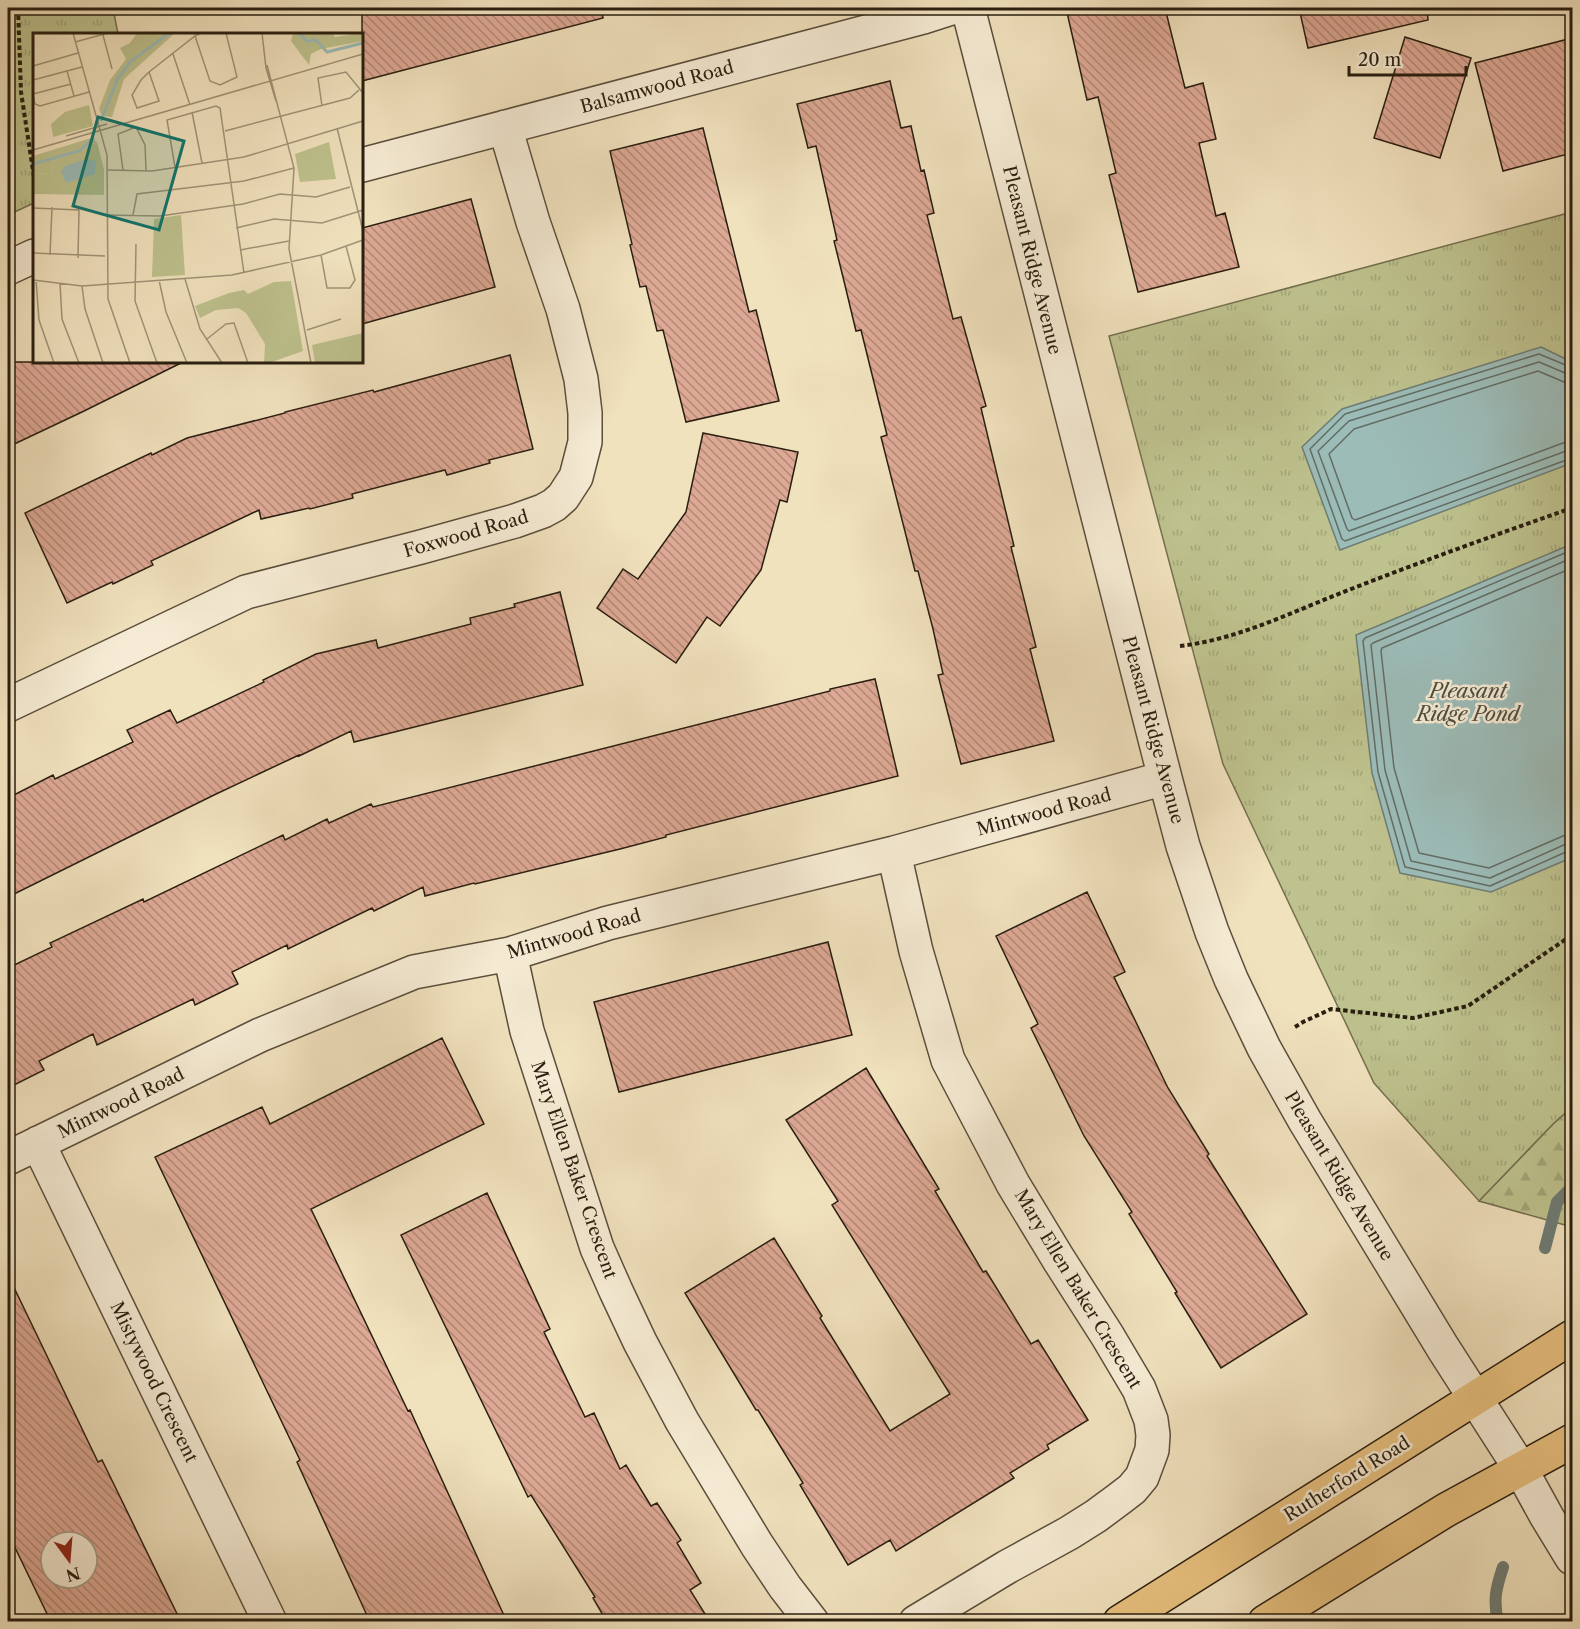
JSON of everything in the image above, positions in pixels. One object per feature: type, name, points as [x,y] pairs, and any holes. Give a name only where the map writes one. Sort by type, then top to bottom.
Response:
[{"type":"main road","name":"Rutherford Road","points":[[1120,1622],[1572,1337]]},
{"type":"main road","points":[[1265,1622],[1446,1510],[1572,1441]]},
{"type":"street","name":"Balsamwood Road","points":[[363,165],[951,8]]},
{"type":"street","name":"Pleasant Ridge Avenue","points":[[968,8],[1165,778],[1212,932],[1231,979],[1264,1048],[1305,1121],[1475,1399],[1520,1468],[1572,1558]]},
{"type":"street","name":"Foxwood Road","points":[[8,705],[246,592],[421,548],[514,521],[554,506],[563,497],[576,477],[585,442],[585,413],[581,379],[563,309],[533,222],[505,127]]},
{"type":"street","points":[[8,268],[33,256]]},
{"type":"street","name":"Mintwood Road","points":[[8,1158],[260,1035],[414,972],[510,954],[608,923],[894,853],[1165,778]]},
{"type":"street","name":"Mary Ellen Baker Crescent","points":[[894,853],[916,951],[948,1060],[1013,1184],[1139,1389],[1151,1420],[1153,1435],[1152,1450],[1142,1477],[1119,1499],[1087,1522],[916,1622]]},
{"type":"street","name":"Mary Ellen Baker Crescent","points":[[510,954],[527,1030],[597,1248],[615,1291],[682,1421],[757,1545],[812,1622]]},
{"type":"street","name":"Mistywood Crescent","points":[[38,1143],[270,1622]]},
{"type":"path","points":[[18,8],[21,92],[33,170]]},
{"type":"path","points":[[1180,646],[1234,634],[1464,546],[1572,508]]},
{"type":"path","points":[[1264,1048],[1304,1022],[1331,1009],[1413,1018],[1468,1006],[1572,935]]},
{"type":"green space","points":[[8,8],[113,8],[118,33],[33,33],[33,203],[8,215]]},
{"type":"green space","points":[[1572,212],[1572,1107],[1479,1201],[1374,1083],[1223,764],[1109,336]]},
{"type":"green space","points":[[1572,1107],[1572,1227],[1479,1201],[1553,1124]]},
{"type":"water","points":[[1541,347],[1572,362],[1572,463],[1340,550],[1302,447],[1342,409]]},
{"type":"water","name":"Pleasant Ridge Pond","points":[[1572,544],[1572,855],[1566,860],[1491,892],[1400,873],[1372,773],[1356,635]]},
{"type":"building","points":[[362,8],[602,8],[603,18],[363,81]]},
{"type":"building","points":[[1066,8],[1165,8],[1185,88],[1203,83],[1216,139],[1199,143],[1216,216],[1225,213],[1239,267],[1138,292],[1109,175],[1116,173],[1098,97],[1087,100]]},
{"type":"building","points":[[1299,8],[1427,8],[1428,20],[1308,48]]},
{"type":"building","points":[[1405,37],[1471,58],[1440,158],[1374,138]]},
{"type":"building","points":[[1572,38],[1572,153],[1503,171],[1475,63]]},
{"type":"building","points":[[890,81],[901,128],[911,126],[921,171],[924,170],[934,213],[927,215],[953,319],[961,317],[986,406],[981,408],[1014,546],[1011,547],[1036,647],[1030,649],[1054,741],[961,764],[938,675],[943,674],[933,629],[918,571],[915,571],[881,437],[887,435],[861,330],[856,331],[834,241],[837,240],[816,146],[808,148],[797,104]]},
{"type":"building","points":[[703,128],[749,312],[756,310],[779,401],[686,422],[663,330],[657,331],[646,286],[640,287],[610,151]]},
{"type":"building","points":[[471,199],[495,287],[363,324],[363,228]]},
{"type":"building","points":[[510,355],[533,449],[489,460],[490,463],[447,475],[445,470],[352,494],[353,498],[310,509],[261,519],[259,510],[151,561],[153,565],[67,603],[25,513],[187,438],[373,390],[374,392]]},
{"type":"building","points":[[8,362],[181,363],[82,412],[8,447]]},
{"type":"building","points":[[703,433],[798,452],[787,502],[780,500],[761,570],[720,626],[707,617],[676,663],[597,608],[623,569],[638,579],[686,512]]},
{"type":"building","points":[[560,592],[583,685],[354,742],[351,731],[214,795],[8,897],[8,798],[53,775],[55,779],[133,742],[127,730],[170,710],[177,723],[264,682],[263,680],[316,654],[376,640],[378,648],[471,624],[470,618],[515,607],[514,604]]},
{"type":"building","points":[[875,679],[898,776],[666,835],[666,837],[620,849],[425,896],[423,887],[374,911],[372,908],[288,949],[287,945],[232,972],[238,984],[195,1005],[193,999],[97,1045],[93,1034],[39,1061],[44,1070],[8,1088],[8,968],[52,947],[50,943],[143,899],[144,902],[283,835],[285,840],[327,819],[329,823],[371,804],[373,807]]},
{"type":"building","points":[[1087,892],[1125,972],[1114,977],[1168,1088],[1209,1154],[1207,1156],[1307,1314],[1221,1368],[1129,1214],[1132,1212],[1084,1136],[1031,1028],[1038,1024],[996,936]]},
{"type":"building","points":[[828,942],[852,1035],[619,1092],[594,1002]]},
{"type":"building","points":[[442,1038],[484,1124],[311,1209],[408,1411],[410,1410],[507,1622],[370,1622],[297,1462],[300,1460],[155,1157],[262,1107],[270,1124]]},
{"type":"building","points":[[866,1068],[939,1189],[935,1191],[983,1272],[986,1271],[1031,1344],[1038,1340],[1088,1420],[1047,1445],[1049,1449],[1010,1473],[1014,1478],[896,1551],[890,1540],[848,1565],[800,1485],[803,1483],[685,1293],[774,1238],[890,1431],[950,1394],[832,1205],[838,1201],[786,1120]]},
{"type":"building","points":[[487,1193],[550,1329],[544,1332],[585,1417],[594,1413],[620,1469],[626,1465],[651,1506],[657,1503],[681,1540],[677,1543],[701,1583],[690,1590],[710,1622],[607,1622],[593,1598],[595,1597],[531,1495],[528,1497],[401,1235]]},
{"type":"building","points":[[8,1275],[98,1462],[102,1460],[181,1622],[51,1622],[8,1533]]},
{"type":"waterway","points":[[1545,1248],[1557,1202],[1572,1187]]},
{"type":"waterway","points":[[1498,1622],[1496,1594],[1503,1567]]}]
